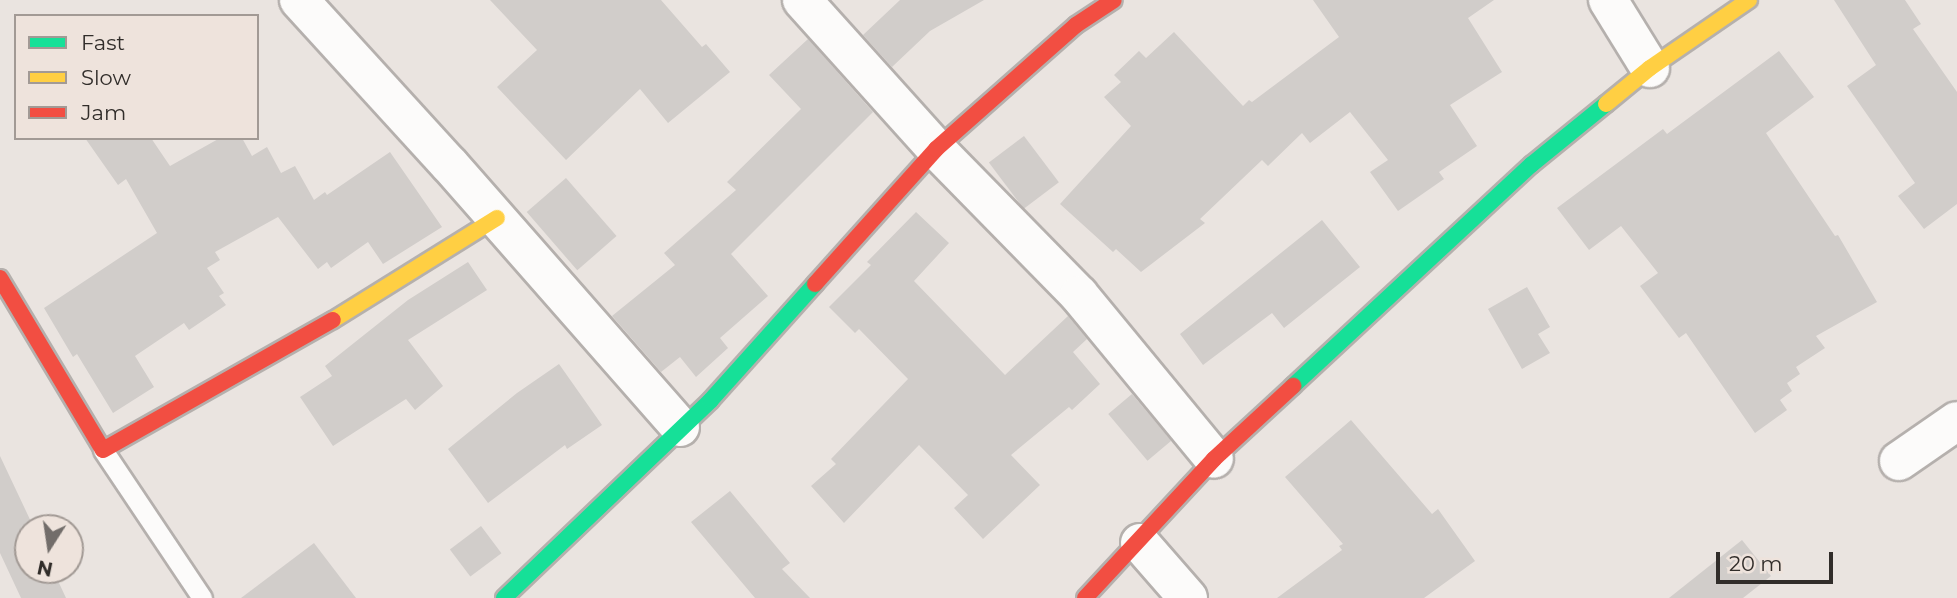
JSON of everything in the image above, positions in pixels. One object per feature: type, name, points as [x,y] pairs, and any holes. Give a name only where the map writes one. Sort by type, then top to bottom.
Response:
[{"type":"street","points":[[299,0],[680,427]]},
{"type":"street","points":[[802,0],[936,149],[1079,295],[1214,458]]},
{"type":"street","points":[[504,598],[711,400],[936,149],[1076,24],[1114,0]]},
{"type":"street","points":[[1608,0],[1650,68]]},
{"type":"street","points":[[1085,598],[1140,543],[1214,458],[1531,165],[1650,68],[1749,0]]},
{"type":"street","points":[[0,278],[103,450],[346,313],[496,218]]},
{"type":"street","points":[[1899,461],[1957,421]]},
{"type":"street","points":[[1140,543],[1188,598]]},
{"type":"lane","points":[[103,450],[202,598]]},
{"type":"building","points":[[490,0],[661,0],[702,47],[706,44],[730,72],[668,123],[640,89],[566,160],[497,87],[537,50]]},
{"type":"building","points":[[900,0],[984,0],[930,31],[892,67],[863,35]]},
{"type":"building","points":[[1313,0],[1494,0],[1468,18],[1502,72],[1450,105],[1477,146],[1439,172],[1444,179],[1398,211],[1370,172],[1388,160],[1350,112],[1310,143],[1302,133],[1268,166],[1262,160],[1200,219],[1205,223],[1141,272],[1116,249],[1113,252],[1060,204],[1131,126],[1104,97],[1121,82],[1114,75],[1139,51],[1146,58],[1174,32],[1243,106],[1339,37]]},
{"type":"building","points":[[1834,0],[1905,0],[1921,24],[1913,29],[1957,92],[1957,204],[1924,229],[1898,196],[1915,183],[1847,86],[1876,65]]},
{"type":"building","points":[[808,39],[873,112],[731,254],[768,296],[720,338],[728,348],[696,377],[680,357],[661,372],[612,316],[675,265],[664,253],[736,190],[727,182],[801,109],[769,75]]},
{"type":"building","points":[[1779,51],[1814,97],[1766,133],[1835,236],[1838,235],[1877,302],[1816,336],[1825,348],[1796,367],[1800,374],[1787,383],[1792,391],[1780,400],[1787,410],[1755,433],[1686,333],[1679,338],[1640,286],[1658,273],[1621,226],[1589,250],[1557,208],[1663,129],[1667,134]]},
{"type":"building","points":[[1024,136],[1059,182],[1024,209],[989,162]]},
{"type":"building","points":[[86,140],[152,140],[170,166],[216,140],[243,140],[252,156],[267,147],[281,173],[295,166],[314,200],[325,192],[327,195],[390,152],[442,227],[383,264],[368,242],[331,268],[327,262],[318,269],[278,217],[215,252],[220,260],[207,268],[224,293],[219,296],[226,305],[189,330],[184,323],[135,356],[154,387],[113,413],[77,354],[73,357],[44,308],[157,233],[126,179],[118,185]]},
{"type":"building","points":[[566,178],[617,236],[577,270],[527,212]]},
{"type":"building","points":[[916,212],[949,243],[914,281],[1005,375],[1068,316],[1087,339],[1073,352],[1100,384],[1072,410],[1069,407],[1011,455],[1040,485],[983,539],[954,508],[968,495],[919,445],[844,523],[811,486],[836,464],[831,459],[908,379],[859,329],[855,333],[829,307],[871,265],[867,262]]},
{"type":"building","points":[[1322,220],[1360,267],[1284,328],[1272,313],[1203,365],[1180,334]]},
{"type":"building","points":[[468,262],[487,290],[408,340],[443,386],[415,410],[406,399],[333,446],[300,397],[332,376],[325,366],[408,300]]},
{"type":"building","points":[[1527,287],[1550,327],[1538,334],[1550,353],[1522,369],[1488,309]]},
{"type":"building","points":[[559,364],[602,425],[567,449],[565,445],[488,503],[448,449],[517,393]]},
{"type":"building","points":[[1132,394],[1171,441],[1147,461],[1108,414]]},
{"type":"building","points":[[1351,420],[1432,514],[1438,509],[1475,561],[1424,598],[1277,598],[1342,550],[1339,546],[1343,544],[1285,477]]},
{"type":"building","points":[[0,456],[27,514],[14,514],[14,583],[0,553]]},
{"type":"building","points":[[730,491],[790,563],[782,569],[810,598],[755,598],[691,522]]},
{"type":"building","points":[[481,526],[501,553],[470,577],[450,549]]},
{"type":"building","points":[[1742,540],[1771,576],[1743,598],[1669,598]]},
{"type":"building","points":[[314,543],[356,598],[241,598]]},
{"type":"building","points":[[14,584],[60,584],[66,598],[21,598]]},
{"type":"traffic: fast","points":[[1293,386],[1531,165],[1606,104]]},
{"type":"traffic: fast","points":[[504,598],[711,400],[815,284]]},
{"type":"traffic: slow","points":[[1606,104],[1650,68],[1749,0]]},
{"type":"traffic: slow","points":[[333,320],[497,218]]},
{"type":"traffic: jam","points":[[815,284],[936,149],[1076,25],[1114,0]]},
{"type":"traffic: jam","points":[[0,278],[103,450],[333,320]]},
{"type":"traffic: jam","points":[[1085,598],[1214,459],[1293,386]]}]
